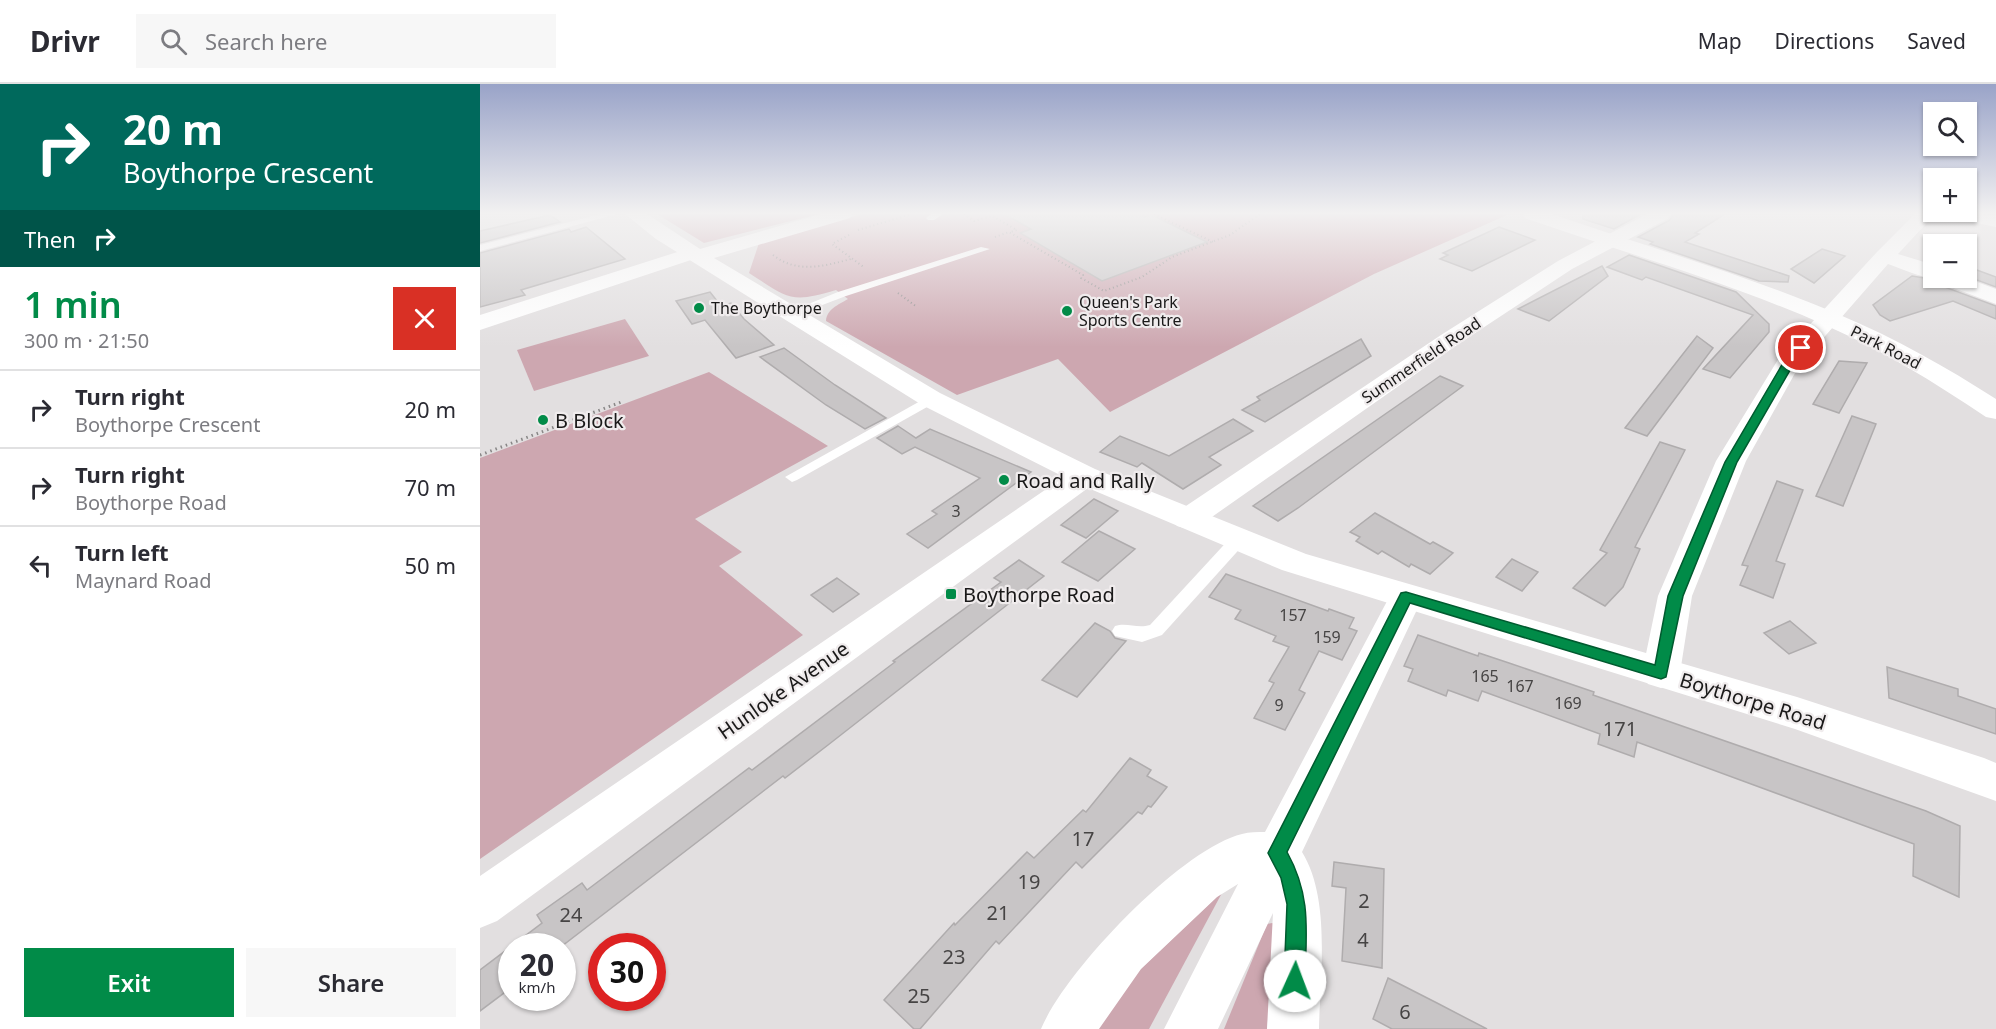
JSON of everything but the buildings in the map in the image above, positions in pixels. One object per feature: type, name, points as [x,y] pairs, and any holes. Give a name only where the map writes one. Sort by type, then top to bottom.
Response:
[{"type":"street","points":[[480,323],[682,258]]},
{"type":"street","name":"Boythorpe Road","points":[[702,258],[931,399],[1085,476],[1294,562],[1808,717],[1996,782]]},
{"type":"street","name":"Summerfield Road","points":[[1188,519],[1459,333],[1578,258]]},
{"type":"street","name":"Park Road","points":[[1659,258],[1785,300],[1827,318],[1920,363],[1996,411]]},
{"type":"street","points":[[1661,673],[1676,596],[1731,462],[1788,363],[1882,258]]},
{"type":"street","points":[[1891,258],[1923,268]]},
{"type":"street","points":[[1973,288],[1996,297]]},
{"type":"street","name":"Hunloke Avenue","points":[[480,904],[1085,476]]},
{"type":"street","points":[[1190,1029],[1406,597]]},
{"type":"street","points":[[1067,1029],[1124,952],[1201,881],[1243,855],[1277,853]]},
{"type":"street","points":[[1277,853],[1290,875],[1297,904],[1293,1029]]},
{"type":"lane","points":[[792,313],[945,258]]},
{"type":"lane","points":[[792,477],[931,399]]},
{"type":"lane","points":[[1121,631],[1142,635],[1156,630],[1239,539]]},
{"type":"path","points":[[779,258],[788,264],[802,268],[851,258]]},
{"type":"path","points":[[1053,258],[1083,275],[1081,278],[1104,291],[1142,277],[1170,258]]},
{"type":"path","points":[[480,455],[624,401]]},
{"type":"shaded area","name":"Queen's Park Sports Centre","points":[[754,258],[1410,258],[1374,274],[1110,412],[1058,359],[957,395],[826,321],[831,310],[848,299],[836,290],[808,297],[790,296],[749,273]]},
{"type":"shaded area","points":[[625,319],[649,356],[534,391],[517,350]]},
{"type":"shaded area","points":[[709,372],[828,446],[695,519],[742,552],[719,566],[803,635],[480,859],[480,458]]},
{"type":"shaded area","points":[[1223,891],[1149,1029],[1077,1029]]},
{"type":"shaded area","points":[[1272,923],[1279,926],[1267,1029],[1224,1029],[1267,924]]},
{"type":"place","name":"The Boythorpe","points":[[699,308]]},
{"type":"place","name":"Queen's Park Sports Centre","points":[[1067,311]]},
{"type":"place","name":"B Block","points":[[543,420]]},
{"type":"place","name":"Road and Rally","points":[[1004,480]]},
{"type":"place","name":"Boythorpe Road","points":[[951,594]]},
{"type":"route","points":[[1295,981],[1297,904],[1290,875],[1277,853],[1406,597],[1661,673],[1676,596],[1731,462],[1788,363],[1801,348]]}]
